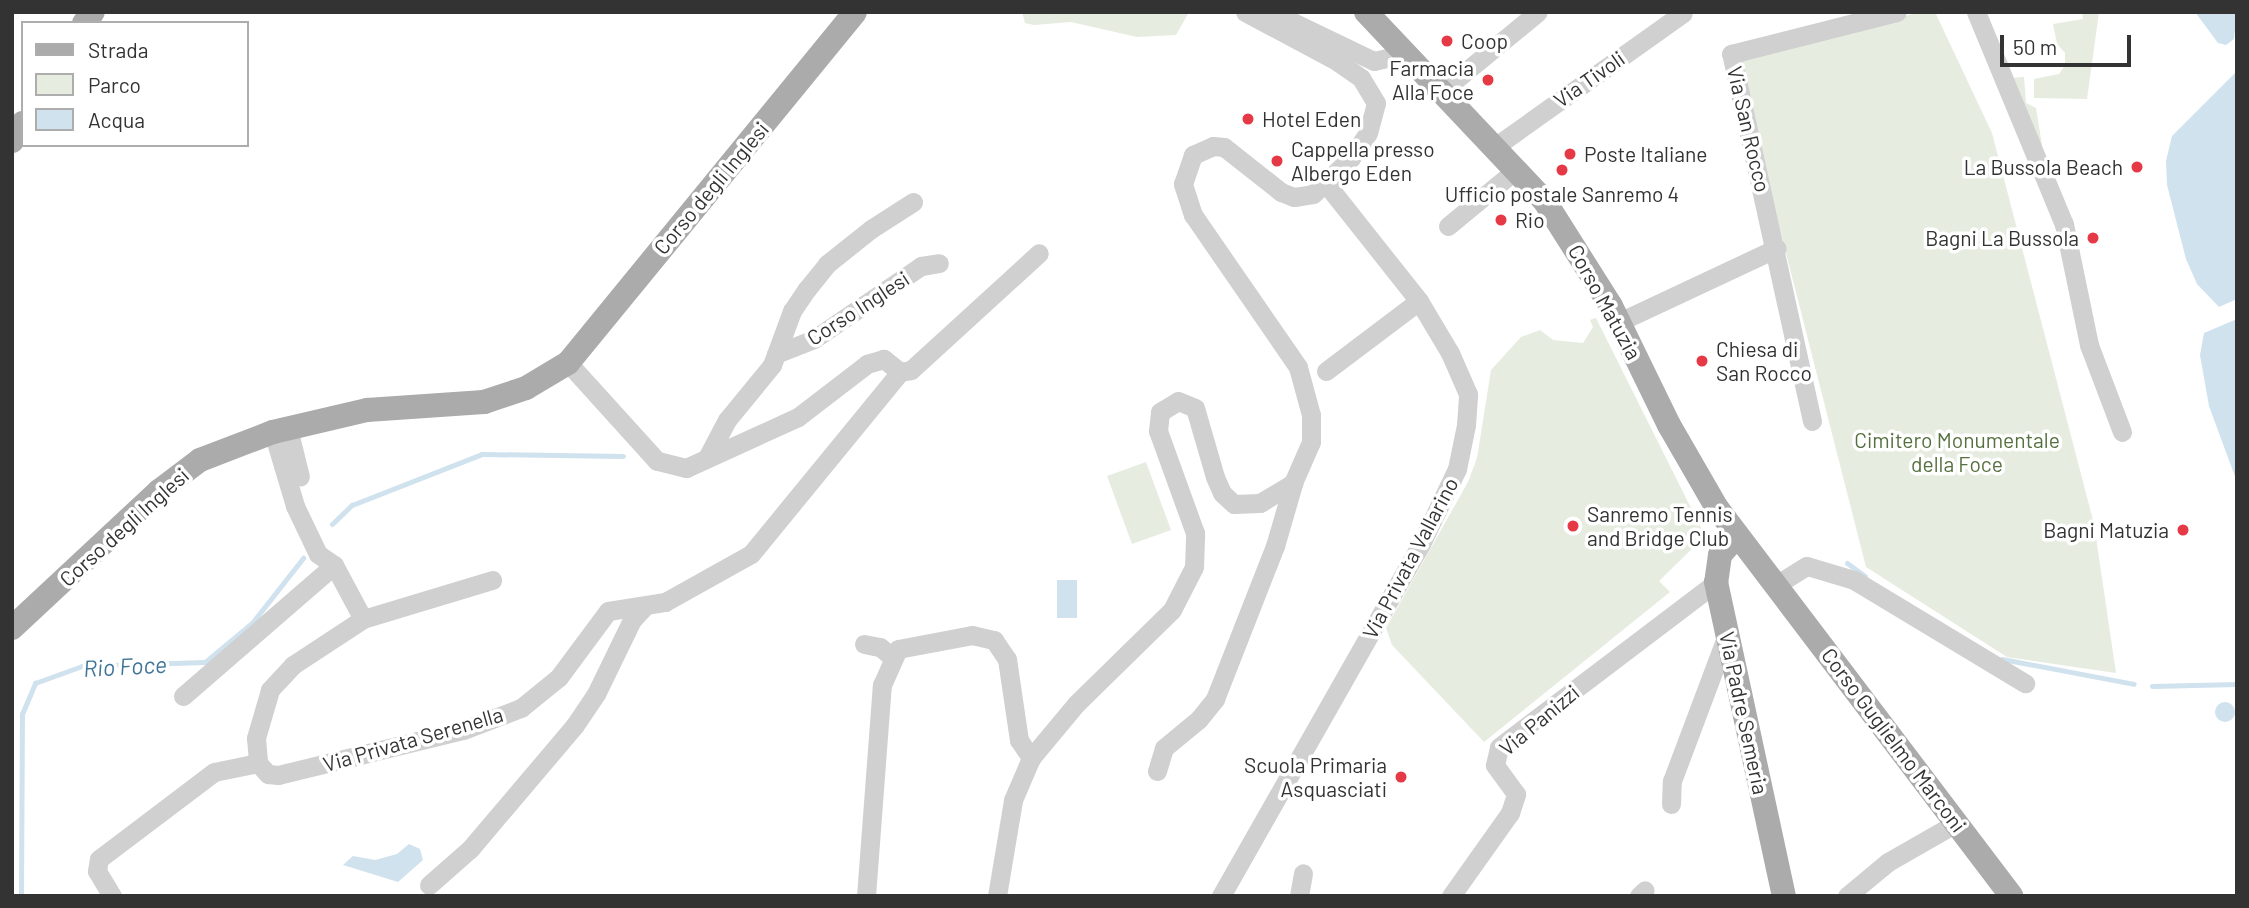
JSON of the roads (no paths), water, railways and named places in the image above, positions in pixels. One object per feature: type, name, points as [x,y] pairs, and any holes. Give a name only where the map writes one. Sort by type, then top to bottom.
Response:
[{"type":"main road","name":"Corso degli Inglesi","points":[[12,628],[159,491],[200,460],[281,430],[367,410],[484,402],[526,388],[568,363],[855,12]]},
{"type":"main road","name":"Corso Matuzia","points":[[1366,12],[1517,169],[1579,251],[1619,322],[1669,425],[1737,536]]},
{"type":"main road","name":"Via Padre Semeria","points":[[1737,536],[1720,555],[1716,582],[1784,896]]},
{"type":"main road","name":"Corso Guglielmo Marconi","points":[[1737,536],[2012,896]]},
{"type":"street","points":[[1157,771],[1164,748],[1199,719],[1214,699],[1275,546],[1293,483],[1311,442],[1311,415],[1298,367],[1193,215],[1183,184],[1193,155],[1213,146],[1224,147],[1294,197],[1327,185],[1368,133],[1376,103],[1373,93],[1337,61],[1245,12]]},
{"type":"street","points":[[1272,12],[1374,61],[1405,54]]},
{"type":"street","points":[[1441,91],[1538,12]]},
{"type":"street","name":"Via San Rocco","points":[[1812,421],[1777,248],[1731,54],[1897,12]]},
{"type":"street","points":[[1976,12],[2064,224],[2089,345],[2122,432]]},
{"type":"street","name":"Via Tivoli","points":[[1496,146],[1683,13]]},
{"type":"street","points":[[1448,226],[1517,169]]},
{"type":"street","name":"Via Privata Vallarino","points":[[1221,896],[1421,544],[1457,470],[1468,394],[1419,301],[1327,185]]},
{"type":"street","points":[[709,456],[727,420],[776,354],[792,311],[827,264],[871,229],[913,202]]},
{"type":"street","points":[[1619,322],[1777,248]]},
{"type":"street","name":"Via Privata Serenella","points":[[258,763],[268,774],[296,772],[502,716],[521,708],[559,677],[608,611],[643,608],[713,579],[751,554],[899,371],[911,370],[1039,253]]},
{"type":"street","name":"Corso Inglesi","points":[[776,354],[814,339],[921,266],[939,262]]},
{"type":"street","points":[[1326,371],[1419,301]]},
{"type":"street","points":[[568,363],[657,461],[686,468],[798,417],[867,364],[884,359],[899,371]]},
{"type":"street","points":[[997,896],[1013,800],[1031,758],[1076,704],[1172,610],[1187,588],[1194,566],[1195,533],[1158,431],[1160,412],[1178,401],[1195,408],[1215,477],[1222,493],[1234,504],[1260,503],[1293,483]]},
{"type":"street","points":[[281,430],[295,506],[318,554],[332,562],[363,619]]},
{"type":"street","points":[[183,696],[332,562]]},
{"type":"street","points":[[1776,585],[1807,566],[1854,580],[2025,682]]},
{"type":"street","points":[[112,896],[97,870],[99,859],[214,772],[258,763],[256,738],[270,690],[293,665],[363,619],[492,580]]},
{"type":"street","name":"Via Panizzi","points":[[1451,896],[1510,813],[1516,794],[1495,765],[1499,747],[1716,582]]},
{"type":"street","points":[[429,885],[470,849],[575,725],[596,694],[632,620],[643,608]]},
{"type":"street","points":[[866,896],[883,685],[892,657],[909,644],[940,638],[972,635],[994,640],[1007,659],[1019,740],[1031,758]]},
{"type":"street","points":[[1671,804],[1672,781],[1727,635]]},
{"type":"street","points":[[864,644],[880,647],[892,657]]},
{"type":"street","points":[[1847,896],[1888,862],[1956,823]]},
{"type":"street","points":[[1299,896],[1303,873]]},
{"type":"water","points":[[2195,12],[2237,12],[2234,39],[2226,45],[2218,43]]},
{"type":"water","points":[[2237,71],[2237,299],[2219,307],[2197,284],[2186,259],[2167,185],[2166,161],[2172,136]]},
{"type":"water","points":[[2237,319],[2237,482],[2209,406],[2200,355],[2204,333]]},
{"type":"water","points":[[1057,580],[1077,580],[1077,618],[1057,618]]},
{"type":"water","points":[[2225,702],[2232,705],[2235,712],[2232,719],[2225,722],[2218,719],[2215,712],[2218,705]]},
{"type":"water","points":[[409,844],[420,849],[423,860],[398,882],[343,865],[353,856],[375,860],[397,854]]},
{"type":"waterway","name":"Rio Foce","points":[[332,524],[352,505],[482,454],[623,456]]},
{"type":"waterway","name":"Rio Foce","points":[[21,896],[22,714],[35,683],[82,666],[205,662],[252,623],[303,558]]},
{"type":"waterway","points":[[1847,563],[1865,576]]},
{"type":"waterway","points":[[2002,659],[2134,684]]},
{"type":"waterway","points":[[2152,686],[2237,684]]},
{"type":"place","name":"Coop","points":[[1447,41]]},
{"type":"place","name":"Farmacia Alla Foce","points":[[1488,80]]},
{"type":"place","name":"Hotel Eden","points":[[1248,119]]},
{"type":"place","name":"Poste Italiane","points":[[1570,154]]},
{"type":"place","name":"Cappella presso Albergo Eden","points":[[1277,161]]},
{"type":"place","name":"La Bussola Beach","points":[[2137,167]]},
{"type":"place","name":"Ufficio postale Sanremo 4","points":[[1562,170]]},
{"type":"place","name":"Rio","points":[[1501,220]]},
{"type":"place","name":"Bagni La Bussola","points":[[2093,238]]},
{"type":"place","name":"Chiesa di San Rocco","points":[[1702,361]]},
{"type":"place","name":"Sanremo Tennis and Bridge Club","points":[[1573,526]]},
{"type":"place","name":"Bagni Matuzia","points":[[2183,530]]},
{"type":"place","name":"Scuola Primaria Asquasciati","points":[[1401,777]]},
{"type":"park label","name":"Cimitero Monumentale della Foce","points":[[1957,452]]}]
